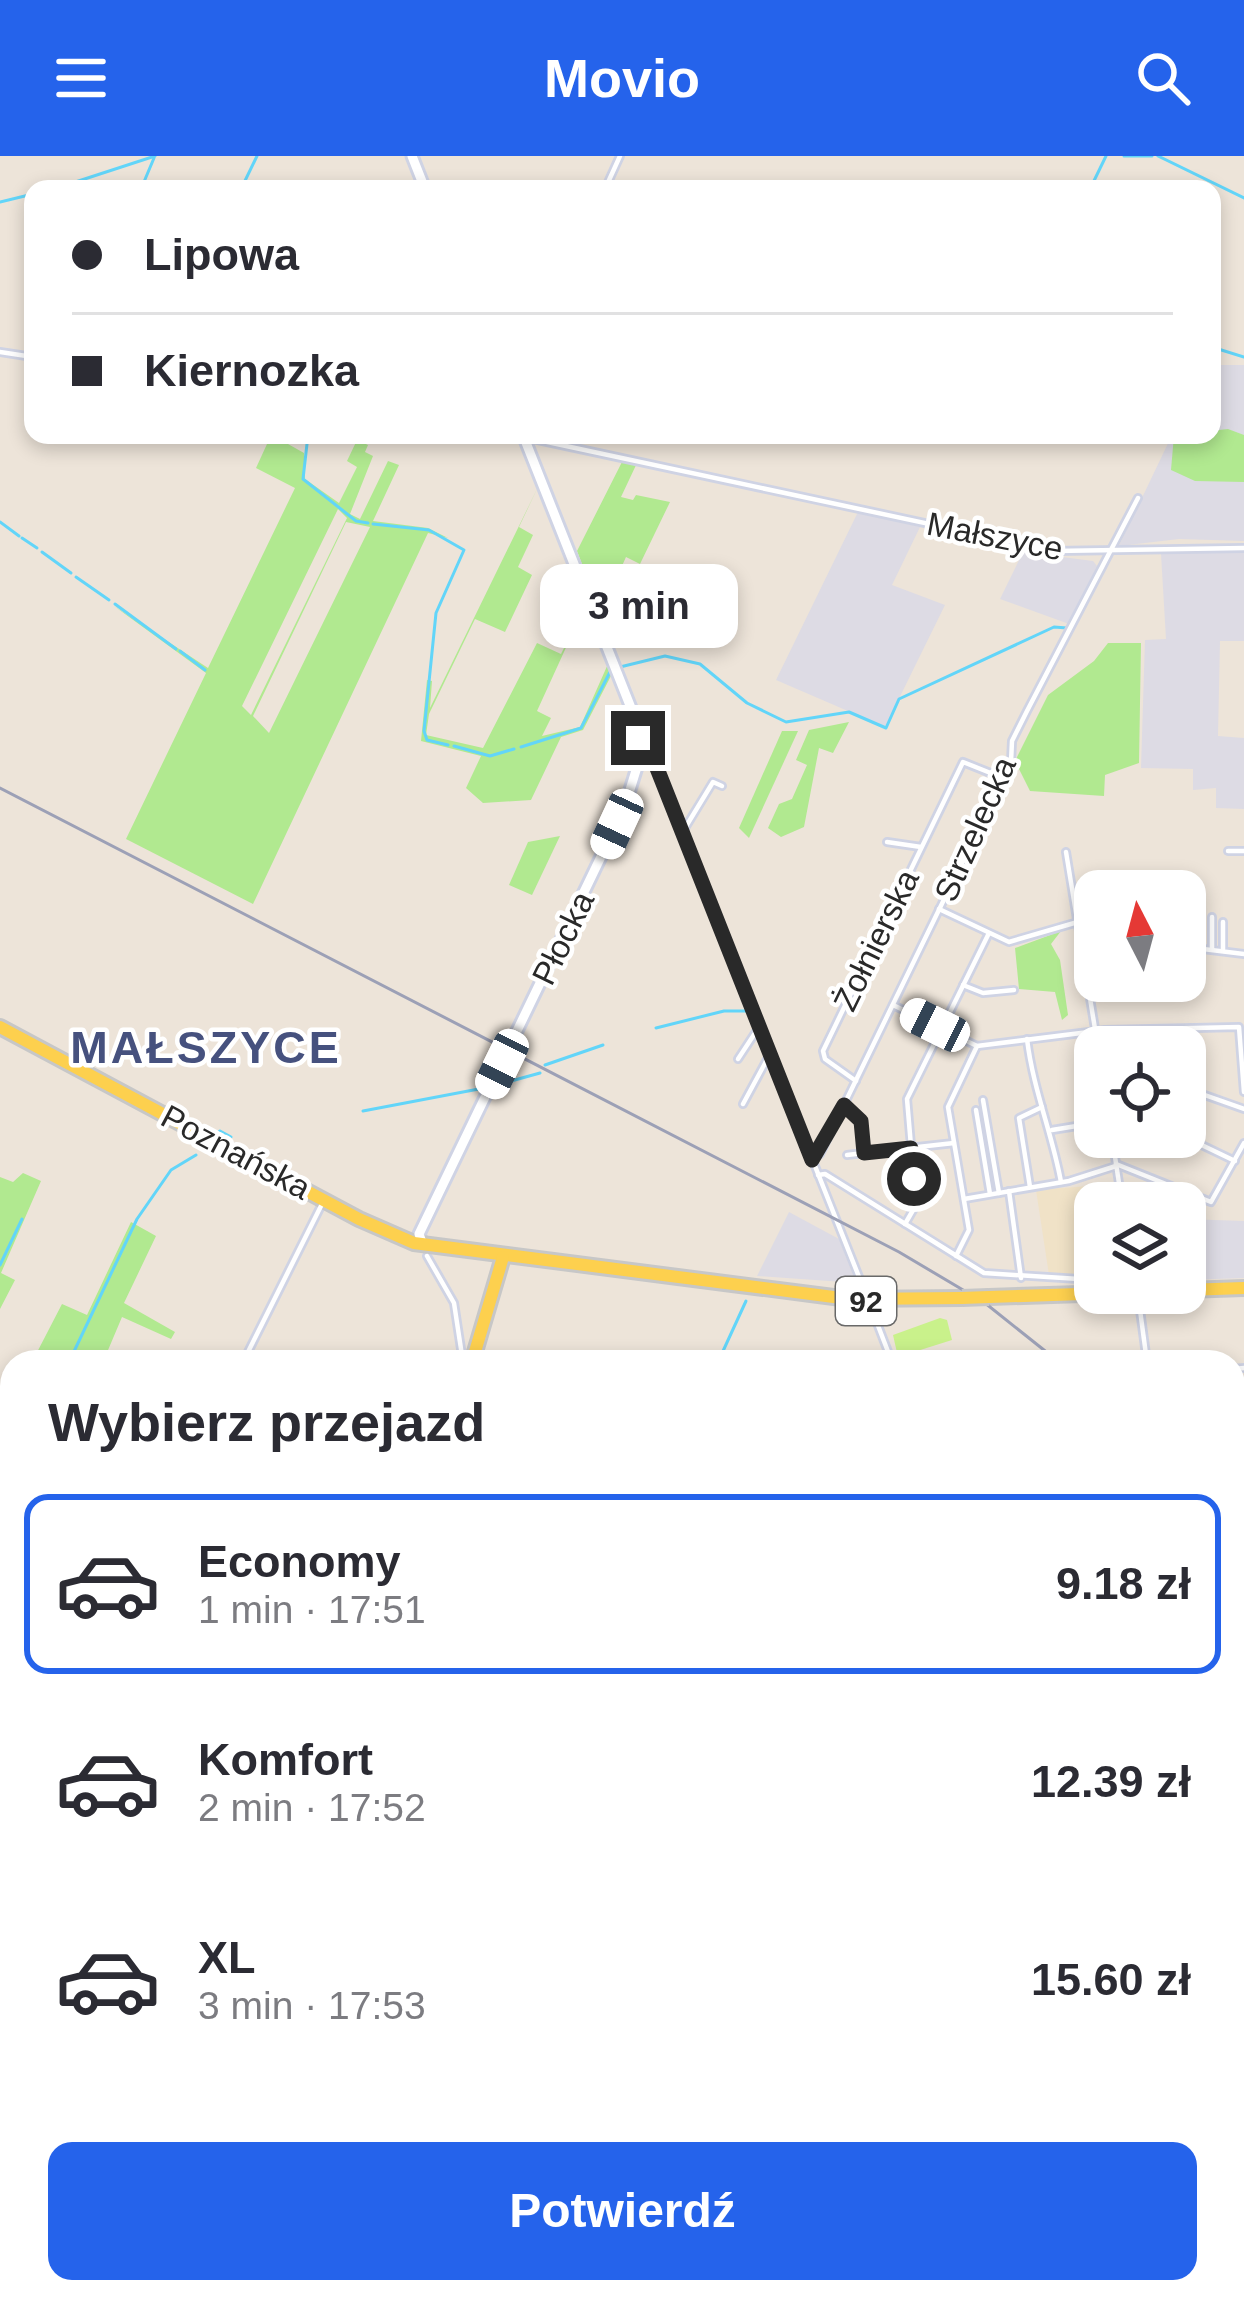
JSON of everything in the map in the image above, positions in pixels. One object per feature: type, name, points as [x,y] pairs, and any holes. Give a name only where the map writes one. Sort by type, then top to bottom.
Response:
[{"type":"main road","name":"Płocka","points":[[421,1237],[627,803],[637,771],[634,717],[527,444]]},
{"type":"main road","name":"Poznańska","points":[[0,1027],[345,1210],[476,1253],[500,1253]]},
{"type":"main road","name":"Poznańska","points":[[421,1237],[500,1253],[872,1301],[1074,1295]]},
{"type":"main road","points":[[476,1253],[493,1262],[496,1282]]},
{"type":"main road","points":[[472,1350],[496,1282],[500,1253]]},
{"type":"main road","points":[[496,1282],[525,1256]]},
{"type":"main road","points":[[1206,1289],[1244,1288]]},
{"type":"street","name":"Małszyce","points":[[562,444],[1055,551],[1244,548]]},
{"type":"street","name":"Strzelecka","points":[[820,1155],[1012,762],[1012,741],[1138,498]]},
{"type":"street","points":[[638,738],[645,740],[865,1292]]},
{"type":"street","name":"Żołnierska","points":[[856,1081],[826,1059],[823,1051],[962,762],[1003,778]]},
{"type":"street","points":[[682,833],[713,782],[722,786]]},
{"type":"street","points":[[887,842],[921,847]]},
{"type":"street","points":[[1228,851],[1244,851]]},
{"type":"street","points":[[1066,852],[1074,898]]},
{"type":"street","points":[[939,909],[1009,942],[1074,922]]},
{"type":"street","points":[[1212,917],[1212,949]]},
{"type":"street","points":[[1223,922],[1223,950]]},
{"type":"street","points":[[905,1224],[916,1205],[907,1100],[988,933]]},
{"type":"street","points":[[1206,951],[1244,954]]},
{"type":"street","points":[[963,985],[983,993],[1014,990]]},
{"type":"street","points":[[893,1005],[977,1046],[1074,1034]]},
{"type":"street","points":[[738,1059],[759,1027]]},
{"type":"street","points":[[1206,1029],[1242,1029],[1244,1092]]},
{"type":"street","points":[[1027,1040],[1061,1182]]},
{"type":"street","points":[[956,1256],[969,1234],[948,1107],[977,1046]]},
{"type":"street","points":[[743,1104],[770,1054]]},
{"type":"street","points":[[1206,1095],[1244,1109]]},
{"type":"street","points":[[983,1100],[994,1194]]},
{"type":"street","points":[[844,1105],[861,1121],[864,1153]]},
{"type":"street","points":[[1030,1187],[1019,1118],[1042,1108]]},
{"type":"street","points":[[976,1110],[994,1194]]},
{"type":"street","points":[[1052,1130],[1074,1126]]},
{"type":"street","points":[[847,1155],[954,1143]]},
{"type":"street","points":[[964,1199],[1061,1182],[1116,1165],[1211,1202],[1244,1143]]},
{"type":"street","points":[[1206,1147],[1235,1161]]},
{"type":"street","points":[[812,1160],[820,1155],[821,1174]]},
{"type":"street","points":[[1115,1158],[1119,1182]]},
{"type":"street","points":[[821,1174],[991,1275],[1074,1279]]},
{"type":"street","points":[[1009,1191],[1022,1278]]},
{"type":"street","points":[[249,1350],[325,1199]]},
{"type":"street","points":[[421,1237],[456,1308],[465,1350]]},
{"type":"street","points":[[872,1310],[887,1350]]},
{"type":"street","points":[[1141,1314],[1145,1350]]},
{"type":"shaded area","points":[[1221,365],[1244,365],[1244,541],[1179,539],[1119,546],[1168,444],[1221,444]]},
{"type":"shaded area","points":[[858,512],[920,527],[892,585],[945,605],[885,727],[776,680]]},
{"type":"shaded area","points":[[1244,551],[1244,641],[1220,641],[1218,736],[1244,738],[1244,809],[1216,808],[1216,788],[1193,790],[1193,769],[1141,768],[1145,640],[1166,639],[1161,554]]},
{"type":"shaded area","points":[[1023,552],[1093,561],[1097,566],[1069,624],[1000,599]]},
{"type":"shaded area","points":[[1074,1187],[1074,1276],[1049,1275],[1036,1190]]},
{"type":"shaded area","points":[[789,1212],[839,1239],[854,1278],[843,1282],[757,1276]]},
{"type":"shaded area","points":[[1206,1220],[1244,1221],[1244,1278],[1206,1279]]},
{"type":"green space","points":[[1221,430],[1244,435],[1244,482],[1195,481],[1171,470],[1173,444],[1221,444]]},
{"type":"green space","points":[[267,444],[288,444],[304,453],[305,479],[339,503],[357,467],[347,461],[355,444],[366,444],[365,452],[373,456],[350,514],[360,519],[388,461],[399,465],[373,521],[428,528],[448,538],[428,533],[253,904],[126,839],[206,673],[114,606],[208,668],[295,488],[256,468]],"holes":[[[338,509],[347,518],[251,715],[242,706]],[[346,522],[370,527],[269,733],[253,716]]]},
{"type":"green space","points":[[623,460],[637,463],[621,497],[670,502],[640,564],[626,557],[601,613],[594,595],[602,577],[593,592],[577,551]]},
{"type":"green space","points":[[538,487],[519,527],[533,535],[518,567],[532,575],[505,632],[475,619],[429,714],[426,735],[483,748],[537,643],[561,654],[585,606],[537,711],[551,718],[542,736],[580,727],[608,664],[612,674],[583,730],[561,737],[531,800],[483,803],[466,788],[481,756],[421,741],[427,680],[432,681],[430,708]]},
{"type":"green space","points":[[1108,643],[1141,643],[1139,763],[1105,775],[1104,796],[1030,791],[1015,761],[1048,695],[1094,661]]},
{"type":"green space","points":[[849,722],[833,753],[819,748],[804,827],[781,837],[768,828],[779,804],[792,799],[807,765],[796,760],[809,730]]},
{"type":"green space","points":[[782,731],[798,731],[749,838],[739,828]]},
{"type":"green space","points":[[560,836],[532,895],[509,885],[528,842]]},
{"type":"green space","points":[[1061,931],[1051,944],[1060,960],[1068,1015],[1062,1020],[1055,992],[1019,989],[1015,948]]},
{"type":"green space","points":[[23,1173],[41,1181],[1,1273],[15,1280],[0,1309],[0,1177],[13,1182]]},
{"type":"green space","points":[[131,1222],[156,1236],[124,1303],[175,1332],[171,1339],[122,1317],[108,1350],[38,1350],[62,1304],[87,1315]]},
{"type":"green space","points":[[940,1318],[947,1320],[952,1340],[920,1350],[896,1350],[893,1335]]},
{"type":"waterway","points":[[82,180],[155,156]]},
{"type":"waterway","points":[[245,180],[257,156]]},
{"type":"waterway","points":[[1094,180],[1106,156]]},
{"type":"waterway","points":[[1124,156],[1152,156]]},
{"type":"waterway","points":[[1158,156],[1207,180]]},
{"type":"waterway","points":[[145,180],[154,158]]},
{"type":"waterway","points":[[1221,187],[1244,198]]},
{"type":"waterway","points":[[0,202],[24,196]]},
{"type":"waterway","points":[[1221,350],[1244,357]]},
{"type":"waterway","points":[[307,444],[303,479],[356,521],[368,523]]},
{"type":"waterway","points":[[0,522],[19,536]]},
{"type":"waterway","points":[[373,524],[429,530],[464,550],[436,613],[424,731],[427,740],[448,745]]},
{"type":"waterway","points":[[22,538],[37,548]]},
{"type":"waterway","points":[[42,552],[71,573]]},
{"type":"waterway","points":[[76,577],[109,600]]},
{"type":"waterway","points":[[115,604],[176,649]]},
{"type":"waterway","points":[[620,667],[665,656],[700,664],[747,703],[786,722],[849,712],[886,728],[899,699],[1054,627],[1067,628]]},
{"type":"waterway","points":[[180,651],[205,670]]},
{"type":"waterway","points":[[521,747],[581,728],[611,670]]},
{"type":"waterway","points":[[454,746],[490,756],[514,749]]},
{"type":"waterway","points":[[656,1028],[724,1011],[749,1011]]},
{"type":"waterway","points":[[545,1065],[603,1045]]},
{"type":"waterway","points":[[493,1086],[540,1073]]},
{"type":"waterway","points":[[363,1111],[484,1088]]},
{"type":"waterway","points":[[213,1136],[220,1131],[231,1137]]},
{"type":"waterway","points":[[75,1350],[137,1219],[171,1170],[196,1155]]},
{"type":"waterway","points":[[0,1265],[22,1219]]},
{"type":"waterway","points":[[724,1350],[746,1301]]},
{"type":"railway","points":[[0,788],[899,1252],[985,1303],[1044,1350]]},
{"type":"district","name":"MAŁSZYCE","points":[[206,1047]]},
{"type":"route","points":[[638,738],[647,743],[812,1160],[820,1154],[844,1105],[861,1121],[864,1153],[911,1148],[914,1179]]}]
